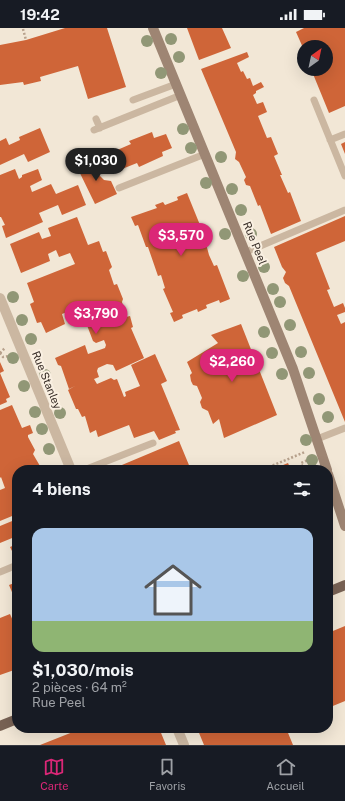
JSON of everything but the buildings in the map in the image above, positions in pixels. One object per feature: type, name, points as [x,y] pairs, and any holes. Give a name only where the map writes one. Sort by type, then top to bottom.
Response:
[{"type":"main road","points":[[333,590],[345,585]]},
{"type":"main road","points":[[0,726],[12,721]]},
{"type":"street","name":"Rue Peel","points":[[153,28],[293,369],[325,465]]},
{"type":"street","name":"Rue Stanley","points":[[0,298],[69,465]]},
{"type":"street","points":[[333,489],[345,526]]},
{"type":"street","points":[[179,733],[184,745]]},
{"type":"lane","points":[[133,100],[176,84]]},
{"type":"lane","points":[[96,119],[97,129],[181,95]]},
{"type":"lane","points":[[314,100],[345,176]]},
{"type":"lane","points":[[330,140],[345,134]]},
{"type":"lane","points":[[119,188],[205,154]]},
{"type":"lane","points":[[246,252],[345,210]]},
{"type":"lane","points":[[317,439],[345,428]]},
{"type":"lane","points":[[97,465],[153,443]]},
{"type":"lane","points":[[0,572],[12,567]]},
{"type":"path","points":[[23,29],[26,40]]},
{"type":"path","points":[[5,348],[0,354],[3,357],[9,356]]},
{"type":"path","points":[[272,465],[305,452]]},
{"type":"path","points":[[302,465],[301,463],[308,460]]}]
